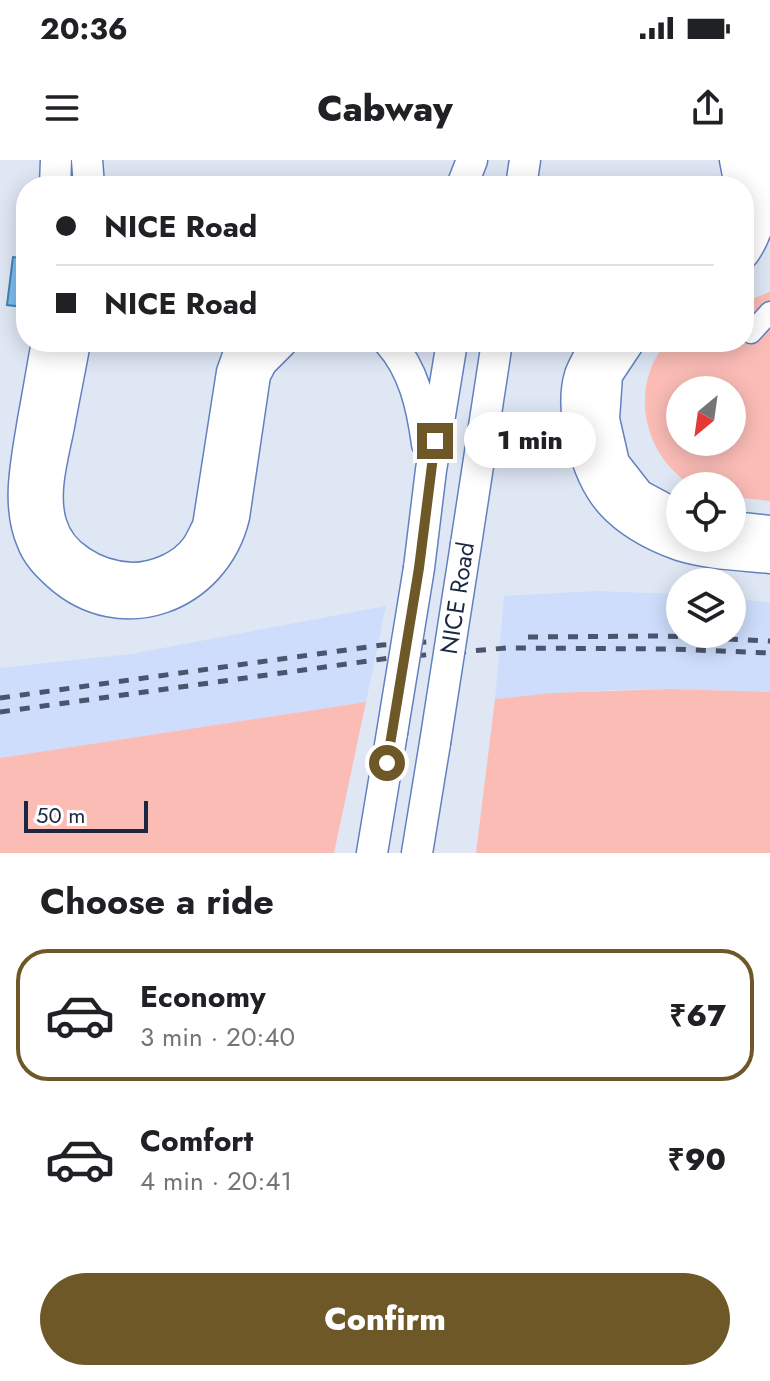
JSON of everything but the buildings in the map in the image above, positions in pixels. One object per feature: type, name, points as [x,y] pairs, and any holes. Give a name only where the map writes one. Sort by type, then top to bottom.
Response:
[{"type":"highway","points":[[754,237],[762,209],[759,160]]},
{"type":"highway","points":[[45,352],[25,471],[25,518],[31,539],[39,555],[70,586],[87,596],[129,604],[164,598],[186,587],[205,572],[224,547],[234,517],[255,375],[272,352]]},
{"type":"highway","points":[[73,352],[50,469],[48,497],[51,521],[59,541],[71,555],[112,576],[135,578],[158,574],[183,562],[196,548],[208,526],[232,372],[242,352]]},
{"type":"highway","points":[[398,352],[414,386],[424,423],[431,470]]},
{"type":"highway","name":"NICE Road","points":[[372,853],[450,352]]},
{"type":"highway","name":"NICE Road","points":[[417,853],[495,352]]},
{"type":"highway","points":[[592,352],[580,376],[577,416],[587,463],[610,502],[640,527],[680,545],[770,558]]},
{"type":"highway","points":[[622,352],[607,375],[604,419],[614,463],[639,495],[666,509]]},
{"type":"highway","points":[[746,528],[770,531]]},
{"type":"lane","points":[[754,330],[770,312]]},
{"type":"shaded area","points":[[770,292],[770,501],[746,498],[746,472],[675,472],[654,443],[648,426],[645,408],[649,373],[660,352],[754,352],[754,298]]},
{"type":"shaded area","points":[[595,591],[666,594],[666,648],[746,648],[746,600],[770,603],[770,692],[611,690],[495,699],[504,596]]},
{"type":"shaded area","points":[[386,606],[366,702],[0,758],[0,668],[131,654]]},
{"type":"shaded area","points":[[670,689],[770,692],[770,853],[476,853],[495,699],[553,693]]},
{"type":"shaded area","points":[[366,702],[334,853],[0,853],[0,758]]},
{"type":"railway","points":[[528,637],[665,636],[770,641]]},
{"type":"railway","points":[[0,698],[382,645],[472,639]]},
{"type":"railway","points":[[0,712],[390,658],[506,648],[770,653]]},
{"type":"route","points":[[387,763],[419,568],[435,441]]}]
